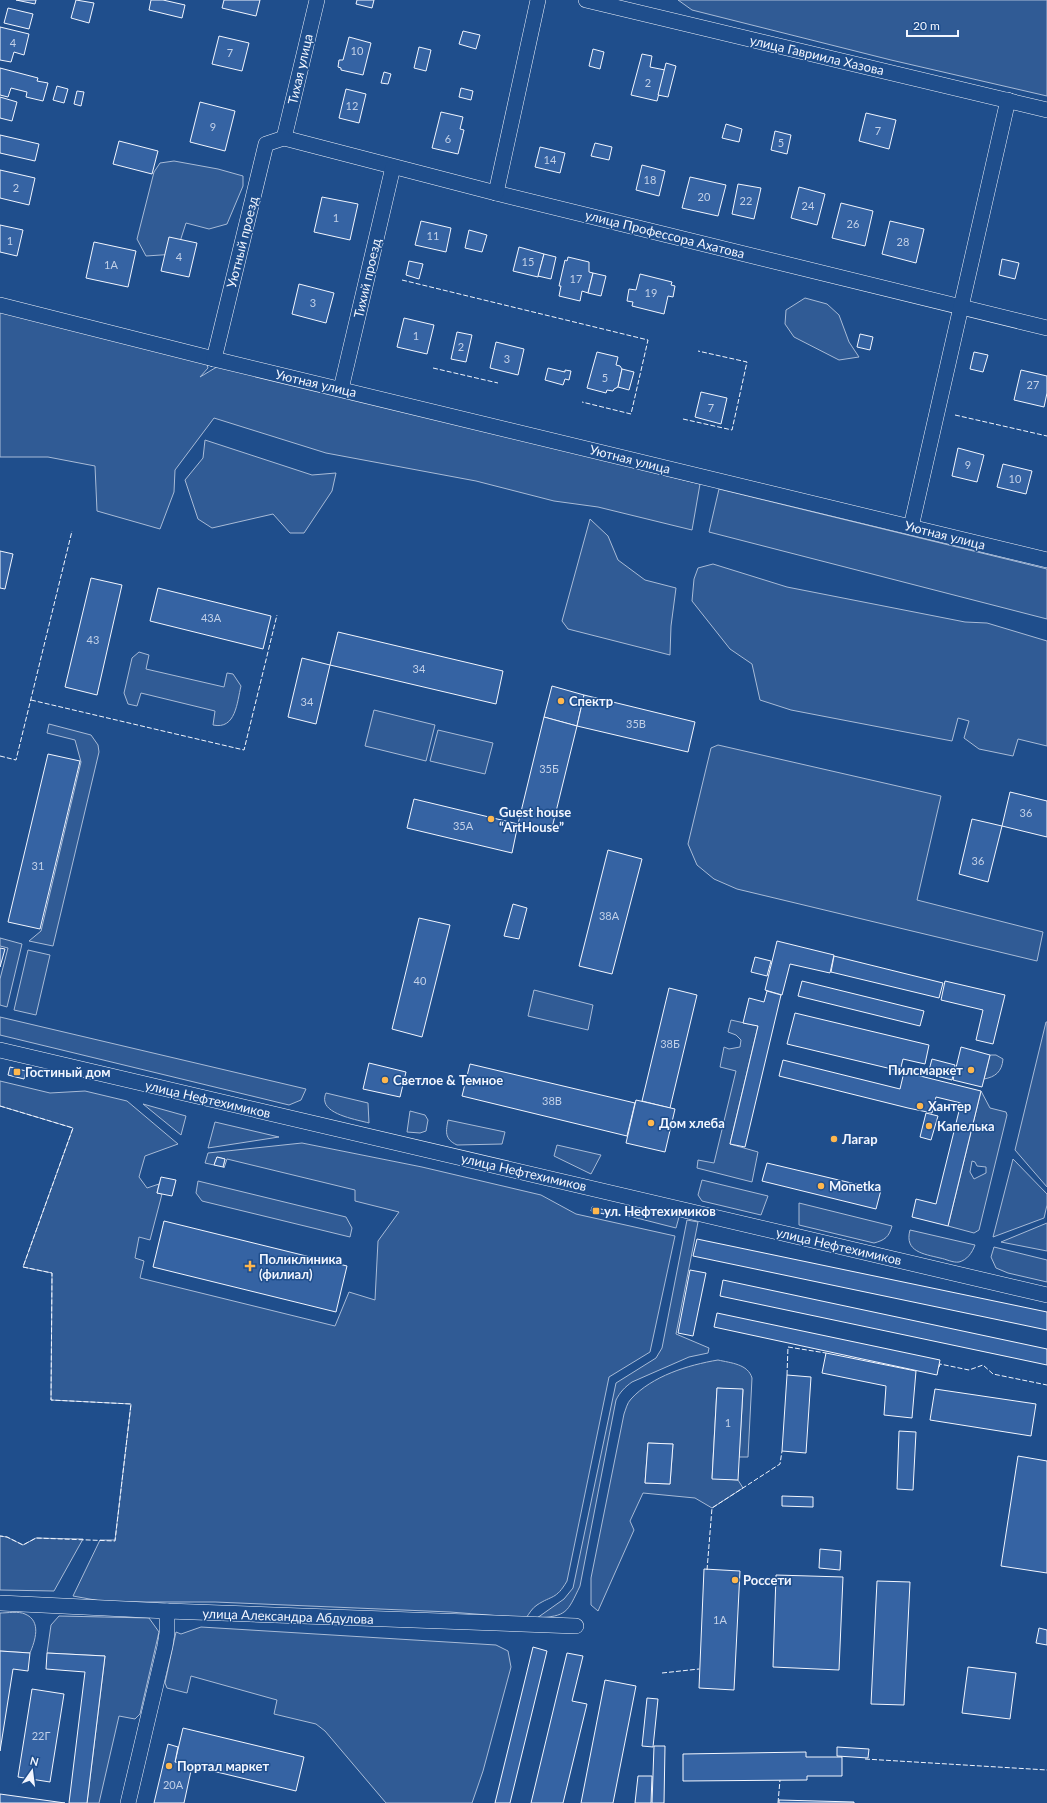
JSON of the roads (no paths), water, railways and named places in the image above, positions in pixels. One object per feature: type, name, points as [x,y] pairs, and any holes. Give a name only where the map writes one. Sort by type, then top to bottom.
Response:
[{"type":"street","name":"Тихая улица","points":[[284,138],[317,0]]},
{"type":"street","points":[[496,193],[538,0]]},
{"type":"street","name":"улица Гавриила Хазова","points":[[586,0],[1047,110]]},
{"type":"street","points":[[911,527],[1008,100]]},
{"type":"street","name":"улица Профессора Ахатова","points":[[284,138],[496,193],[1047,328]]},
{"type":"street","name":"Уютный проезд","points":[[214,359],[266,144],[284,138]]},
{"type":"street","name":"Тихий проезд","points":[[340,389],[393,167]]},
{"type":"street","name":"Уютная улица","points":[[0,305],[214,359],[1047,560]]},
{"type":"street","name":"улица Нефтехимиков","points":[[0,1050],[1047,1295]]},
{"type":"street","name":"улица Александра Абдулова","points":[[0,1603],[166,1611],[576,1626]]},
{"type":"street","points":[[128,1803],[165,1646],[167,1633],[166,1611]]},
{"type":"place","name":"Спектр","points":[[561,701]]},
{"type":"place","name":"Guest house “ArtHouse”","points":[[491,819]]},
{"type":"place","name":"Пилсмаркет","points":[[971,1070]]},
{"type":"place","name":"Гостиный дом","points":[[17,1072]]},
{"type":"place","name":"Светлое & Темное","points":[[385,1080]]},
{"type":"place","name":"Хантер","points":[[920,1106]]},
{"type":"place","name":"Дом хлеба","points":[[651,1123]]},
{"type":"place","name":"Капелька","points":[[929,1126]]},
{"type":"place","name":"Лагар","points":[[834,1139]]},
{"type":"place","name":"Monetka","points":[[821,1186]]},
{"type":"place","name":"ул. Нефтехимиков","points":[[596,1211]]},
{"type":"place","name":"Поликлиника (филиал)","points":[[250,1266]]},
{"type":"place","name":"Россети","points":[[735,1580]]},
{"type":"place","name":"Портал маркет","points":[[169,1766]]}]
